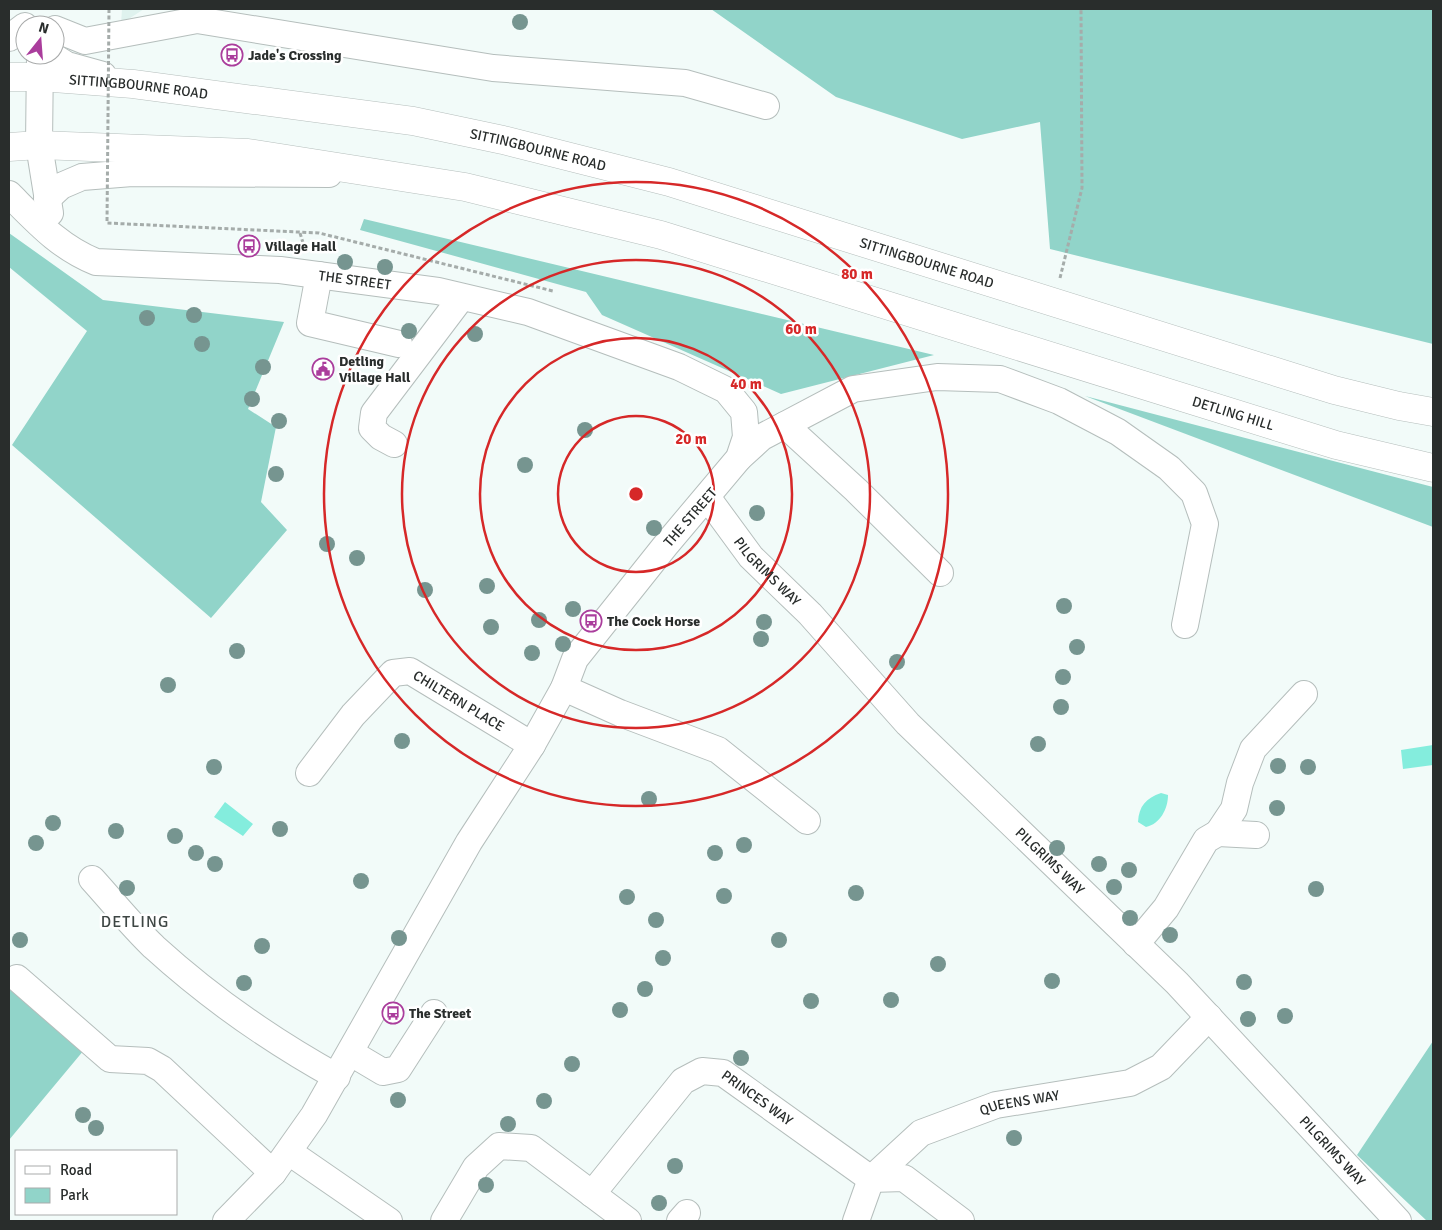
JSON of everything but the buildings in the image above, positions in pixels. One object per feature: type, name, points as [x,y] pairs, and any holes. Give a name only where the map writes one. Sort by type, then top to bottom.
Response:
[{"type":"highway","name":"SITTINGBOURNE ROAD","points":[[9,77],[37,65]]},
{"type":"highway","name":"SITTINGBOURNE ROAD","points":[[56,65],[133,84],[413,121],[503,140],[670,182],[1052,302]]},
{"type":"highway","points":[[9,147],[39,145],[248,153],[385,175]]},
{"type":"highway","name":"DETLING HILL","points":[[385,175],[465,188],[661,235],[1336,445],[1433,468]]},
{"type":"highway","points":[[1052,302],[1334,390],[1399,406],[1433,412]]},
{"type":"street","points":[[65,34],[85,41],[205,14],[493,68],[685,83],[766,106]]},
{"type":"street","points":[[44,65],[39,145],[55,238]]},
{"type":"street","points":[[47,200],[61,186],[82,176],[132,173],[385,175]]},
{"type":"street","name":"THE STREET","points":[[9,194],[55,238],[74,253],[96,262],[280,270],[438,291],[528,312],[679,367],[726,390],[744,412],[746,436],[739,458],[618,603],[575,659],[564,688],[532,745],[469,842],[337,1077],[289,1152],[273,1173],[226,1221]]},
{"type":"street","points":[[319,275],[310,322],[399,344]]},
{"type":"street","points":[[394,444],[381,437],[372,428],[374,413],[462,298]]},
{"type":"street","points":[[739,458],[762,437],[853,389],[937,376],[969,377],[1000,379],[1059,401],[1118,432],[1169,468],[1194,493],[1205,524],[1185,625]]},
{"type":"street","points":[[786,425],[856,490],[940,573]]},
{"type":"street","name":"PILGRIMS WAY","points":[[707,497],[751,557],[810,614],[908,724],[1209,1016],[1398,1221]]},
{"type":"street","name":"CHILTERN PLACE","points":[[309,773],[353,715],[393,672],[410,671],[532,745]]},
{"type":"street","points":[[564,688],[620,713],[718,750],[807,821]]},
{"type":"street","points":[[1218,834],[1234,809],[1240,783],[1253,749],[1304,694]]},
{"type":"street","points":[[1136,944],[1166,908],[1206,840],[1218,834],[1256,835]]},
{"type":"street","points":[[92,879],[153,946],[206,991],[278,1043],[337,1077]]},
{"type":"street","points":[[17,978],[110,1059],[148,1061],[162,1069],[273,1173]]},
{"type":"street","points":[[351,1053],[383,1072],[398,1069],[434,1012]]},
{"type":"street","name":"QUEENS WAY","points":[[856,1221],[871,1179],[920,1133],[996,1105],[1130,1083],[1161,1067],[1209,1016]]},
{"type":"street","name":"PRINCES WAY","points":[[592,1194],[684,1081],[702,1072],[723,1073],[871,1179]]},
{"type":"street","points":[[444,1221],[476,1166],[499,1146],[531,1148],[628,1221]]},
{"type":"street","points":[[289,1152],[389,1221]]},
{"type":"street","points":[[871,1179],[904,1178],[961,1221]]},
{"type":"path","points":[[109,9],[107,223],[318,233],[553,291]]},
{"type":"path","points":[[1052,302],[1082,188],[1080,9]]},
{"type":"path","points":[[300,233],[302,246]]},
{"type":"shaded area","points":[[122,9],[144,9],[121,24]]},
{"type":"shaded area","points":[[1433,745],[1433,765],[1403,769],[1401,750]]},
{"type":"shaded area","points":[[1161,793],[1168,795],[1165,810],[1155,823],[1146,827],[1138,822],[1140,811],[1147,800]]},
{"type":"shaded area","points":[[225,802],[253,824],[243,836],[214,817]]},
{"type":"green space","points":[[711,9],[1433,9],[1433,344],[1050,249],[1040,122],[962,139],[836,97]]},
{"type":"green space","points":[[364,219],[934,355],[781,394],[602,315],[586,292],[360,230]]},
{"type":"green space","points":[[9,233],[103,300],[284,322],[248,409],[276,427],[261,502],[287,530],[211,618],[12,445],[87,331],[9,267]]},
{"type":"green space","points":[[1085,396],[1433,487],[1433,527]]},
{"type":"green space","points":[[9,984],[84,1050],[9,1140]]},
{"type":"green space","points":[[1433,1041],[1433,1221],[1427,1221],[1357,1155]]},
{"type":"place","name":"Jade's Crossing","points":[[232,55]]},
{"type":"place","name":"Village Hall","points":[[249,246]]},
{"type":"place","name":"Detling Village Hall","points":[[323,369]]},
{"type":"place","name":"The Cock Horse","points":[[591,621]]},
{"type":"place","name":"The Street","points":[[393,1013]]},
{"type":"district","name":"DETLING","points":[[135,921]]}]
